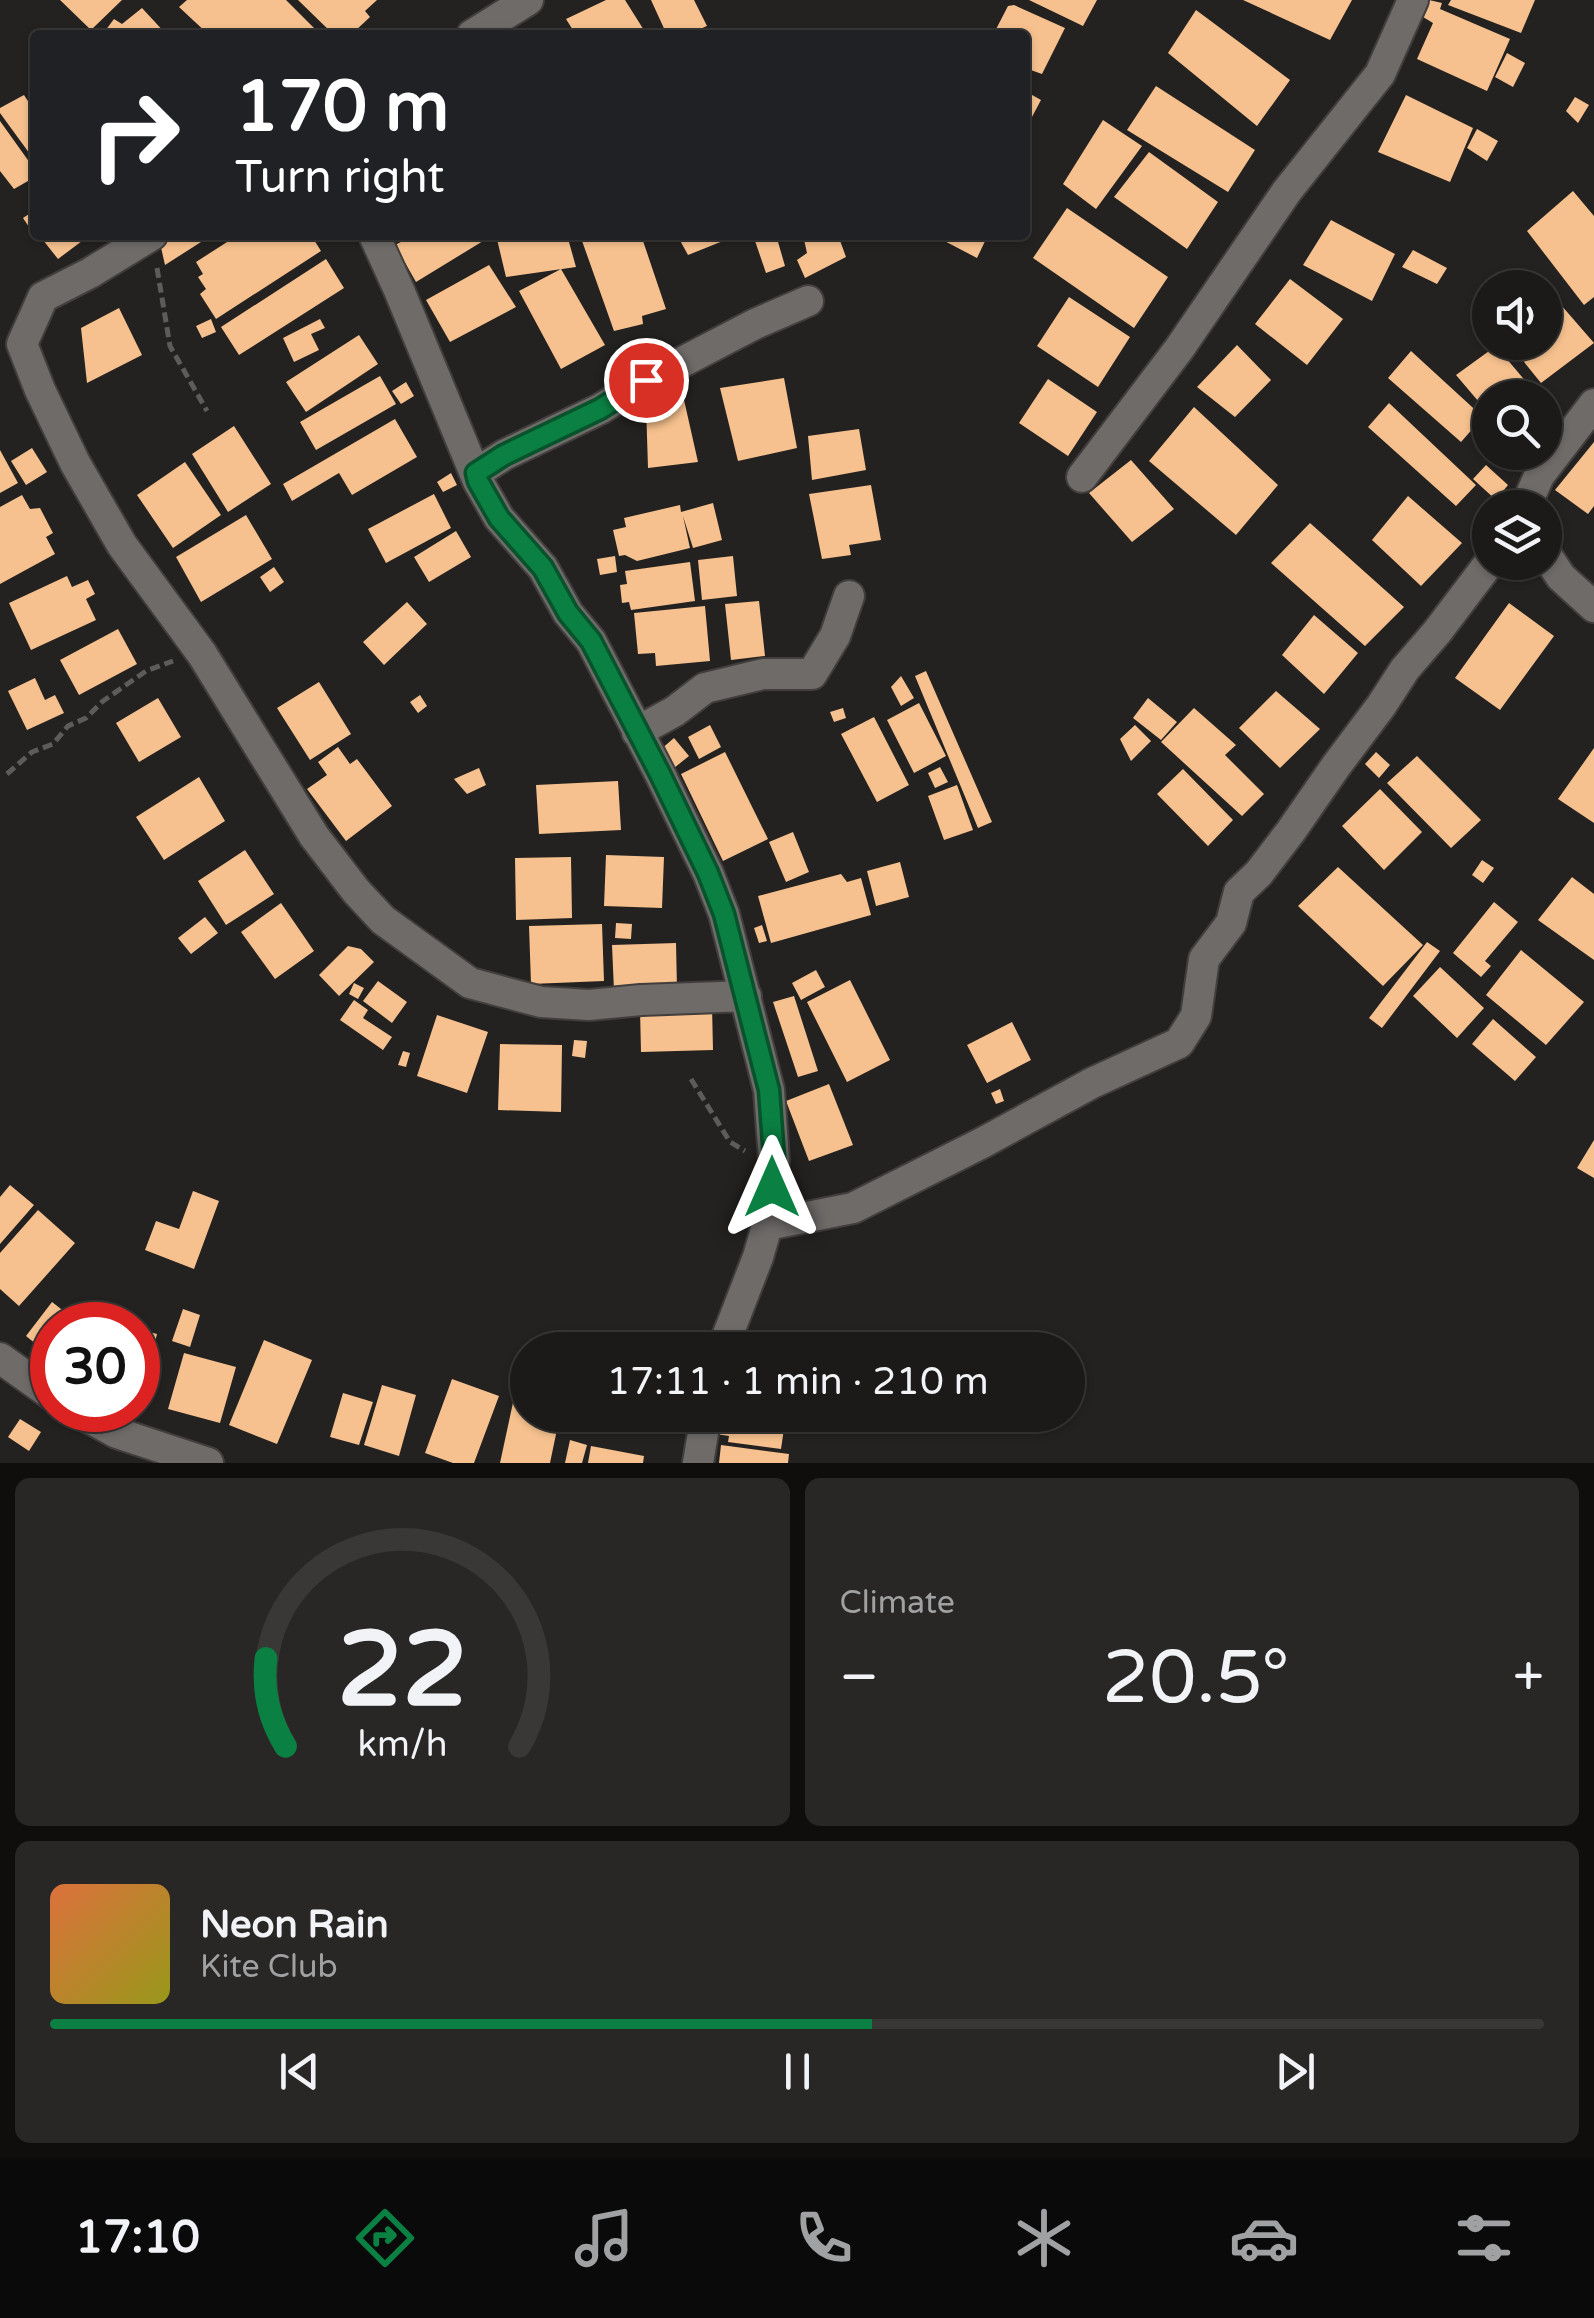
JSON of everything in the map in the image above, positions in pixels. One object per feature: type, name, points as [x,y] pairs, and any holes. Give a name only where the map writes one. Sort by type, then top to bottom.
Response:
[{"type":"street","points":[[480,30],[528,0]]},
{"type":"street","points":[[1082,478],[1179,350],[1287,191],[1380,74],[1413,0]]},
{"type":"street","points":[[143,240],[43,297],[11,337],[122,545],[199,651],[314,836],[356,891],[383,920],[470,982],[541,1002],[589,1005],[746,996]]},
{"type":"street","points":[[376,240],[478,481],[499,518],[543,568],[568,613],[591,641],[660,774],[724,914],[769,1090],[774,1157],[767,1226],[729,1332]]},
{"type":"street","points":[[476,473],[504,455],[600,409],[646,380],[808,301]]},
{"type":"street","points":[[1533,490],[1539,476],[1594,404]]},
{"type":"street","points":[[1562,577],[1594,607]]},
{"type":"street","points":[[767,1226],[853,1208],[1092,1083],[1179,1043],[1196,1016],[1204,959],[1231,923],[1239,892],[1292,831],[1405,669],[1477,580]]},
{"type":"street","points":[[637,732],[675,712],[704,688],[764,674],[812,674],[835,636],[849,596]]},
{"type":"street","points":[[0,1358],[30,1379]]},
{"type":"street","points":[[115,1432],[208,1463]]},
{"type":"street","points":[[698,1463],[703,1432]]},
{"type":"path","points":[[152,240],[170,346],[207,411]]},
{"type":"path","points":[[7,774],[32,752],[53,744],[68,726],[86,718],[103,700],[146,670],[199,651]]},
{"type":"path","points":[[690,1078],[730,1142],[748,1152],[774,1157]]},
{"type":"building","points":[[60,0],[122,0],[91,30]]},
{"type":"building","points":[[187,0],[286,0],[316,30],[204,30],[179,7]]},
{"type":"building","points":[[298,0],[377,0],[365,11],[370,17],[356,30],[329,30]]},
{"type":"building","points":[[606,0],[625,0],[644,30],[573,30],[566,19]]},
{"type":"building","points":[[651,0],[694,0],[707,26],[698,30],[665,30]]},
{"type":"building","points":[[1029,0],[1097,0],[1083,26]]},
{"type":"building","points":[[1243,0],[1352,0],[1330,40]]},
{"type":"building","points":[[1429,0],[1442,3],[1440,9],[1510,39],[1487,91],[1417,59],[1433,23],[1423,17]]},
{"type":"building","points":[[1451,0],[1535,0],[1521,33],[1448,5]]},
{"type":"building","points":[[1014,5],[1065,28],[1042,74],[1030,70],[1030,30],[996,30],[1008,6]]},
{"type":"building","points":[[142,8],[162,30],[106,30],[114,19],[122,24]]},
{"type":"building","points":[[1196,10],[1290,80],[1257,126],[1168,53]]},
{"type":"building","points":[[1507,53],[1525,63],[1513,87],[1495,77]]},
{"type":"building","points":[[1156,86],[1255,150],[1228,192],[1127,130]]},
{"type":"building","points":[[1030,94],[1041,100],[1030,121]]},
{"type":"building","points":[[24,95],[30,104],[30,154],[0,113],[0,108]]},
{"type":"building","points":[[1406,95],[1473,128],[1450,182],[1378,152]]},
{"type":"building","points":[[1575,97],[1589,105],[1578,123],[1566,111]]},
{"type":"building","points":[[1103,120],[1142,146],[1096,209],[1063,184]]},
{"type":"building","points":[[0,121],[30,163],[30,180],[14,189],[0,171]]},
{"type":"building","points":[[1477,129],[1498,141],[1487,161],[1467,148]]},
{"type":"building","points":[[1149,152],[1218,202],[1187,249],[1114,197]]},
{"type":"building","points":[[1573,191],[1594,216],[1594,297],[1584,305],[1562,276],[1562,270],[1557,270],[1527,231]]},
{"type":"building","points":[[1067,208],[1168,277],[1134,328],[1033,258]]},
{"type":"building","points":[[1331,220],[1395,254],[1372,301],[1303,265]]},
{"type":"building","points":[[43,240],[83,240],[58,259]]},
{"type":"building","points":[[164,240],[204,240],[165,265],[160,243]]},
{"type":"building","points":[[230,240],[314,240],[321,251],[216,319],[200,294],[206,289],[198,277],[203,274],[196,262]]},
{"type":"building","points":[[404,240],[485,240],[416,282],[395,245]]},
{"type":"building","points":[[497,240],[568,240],[576,267],[506,277]]},
{"type":"building","points":[[582,240],[643,240],[666,309],[642,316],[643,324],[614,331]]},
{"type":"building","points":[[680,240],[726,240],[688,255]]},
{"type":"building","points":[[755,240],[777,240],[785,266],[766,273]]},
{"type":"building","points":[[804,240],[840,240],[846,257],[805,278],[797,260],[807,253]]},
{"type":"building","points":[[943,240],[986,240],[977,258]]},
{"type":"building","points":[[1413,250],[1447,268],[1437,284],[1402,267]]},
{"type":"building","points":[[326,259],[344,288],[239,355],[221,327]]},
{"type":"building","points":[[489,265],[516,307],[450,342],[426,300]]},
{"type":"building","points":[[561,269],[605,345],[561,369],[519,291]]},
{"type":"building","points":[[1290,279],[1343,319],[1307,365],[1255,324]]},
{"type":"building","points":[[1069,297],[1130,337],[1098,387],[1037,346]]},
{"type":"building","points":[[1562,306],[1594,343],[1545,380],[1539,380],[1522,360],[1562,360]]},
{"type":"building","points":[[119,308],[142,355],[87,383],[81,328]]},
{"type":"building","points":[[211,319],[216,332],[202,338],[196,326]]},
{"type":"building","points":[[320,319],[325,328],[311,334],[319,350],[294,362],[283,338]]},
{"type":"building","points":[[359,335],[378,364],[306,412],[286,382]]},
{"type":"building","points":[[1237,345],[1271,380],[1235,417],[1197,387]]},
{"type":"building","points":[[1411,351],[1472,407],[1472,430],[1461,442],[1388,378]]},
{"type":"building","points":[[1477,360],[1508,360],[1524,380],[1472,380],[1472,394],[1456,375]]},
{"type":"building","points":[[380,376],[396,404],[316,450],[300,422]]},
{"type":"building","points":[[784,378],[797,448],[738,461],[720,388]]},
{"type":"building","points":[[1048,379],[1097,412],[1068,456],[1019,423]]},
{"type":"building","points":[[406,382],[414,396],[401,404],[392,391]]},
{"type":"building","points":[[682,391],[698,462],[648,468],[646,405]]},
{"type":"building","points":[[1389,403],[1476,485],[1456,506],[1368,427]]},
{"type":"building","points":[[1194,407],[1278,485],[1236,535],[1149,461]]},
{"type":"building","points":[[395,419],[417,457],[352,495],[339,473],[292,501],[283,484]]},
{"type":"building","points":[[234,426],[271,484],[228,512],[192,454]]},
{"type":"building","points":[[859,429],[866,470],[812,480],[808,436]]},
{"type":"building","points":[[1594,442],[1594,506],[1588,514],[1562,495],[1562,490],[1555,490]]},
{"type":"building","points":[[32,448],[47,472],[26,485],[11,461]]},
{"type":"building","points":[[0,450],[18,483],[0,493]]},
{"type":"building","points":[[1131,460],[1174,509],[1132,542],[1089,493]]},
{"type":"building","points":[[185,462],[221,515],[173,548],[137,495]]},
{"type":"building","points":[[1481,470],[1492,470],[1508,485],[1504,490],[1485,490],[1473,479]]},
{"type":"building","points":[[451,473],[457,485],[443,492],[437,482]]},
{"type":"building","points":[[871,485],[881,540],[849,545],[851,555],[822,559],[809,494]]},
{"type":"building","points":[[434,494],[451,528],[386,563],[368,529]]},
{"type":"building","points":[[22,495],[30,509],[40,508],[53,533],[46,537],[55,554],[0,584],[0,507]]},
{"type":"building","points":[[1408,496],[1462,543],[1421,586],[1372,540]]},
{"type":"building","points":[[713,503],[722,540],[693,548],[683,516],[690,548],[637,561],[619,556],[613,530],[626,527],[624,518],[680,505],[681,512]]},
{"type":"building","points":[[246,515],[272,559],[201,602],[176,557]]},
{"type":"building","points":[[1310,523],[1404,607],[1365,646],[1271,563]]},
{"type":"building","points":[[456,531],[471,557],[429,582],[414,557]]},
{"type":"building","points":[[615,556],[617,572],[600,575],[597,559]]},
{"type":"building","points":[[733,556],[737,596],[702,600],[698,560]]},
{"type":"building","points":[[690,562],[695,601],[631,610],[629,602],[622,603],[620,585],[627,584],[625,571]]},
{"type":"building","points":[[274,567],[284,582],[270,592],[260,577]]},
{"type":"building","points":[[67,576],[72,587],[88,580],[95,594],[86,599],[96,620],[31,650],[9,603]]},
{"type":"building","points":[[759,601],[765,656],[731,660],[725,604]]},
{"type":"building","points":[[407,602],[427,624],[384,665],[363,642]]},
{"type":"building","points":[[1509,603],[1554,636],[1500,710],[1455,678]]},
{"type":"building","points":[[705,606],[710,661],[656,666],[655,653],[638,654],[634,613]]},
{"type":"building","points":[[1314,615],[1358,653],[1324,694],[1282,655]]},
{"type":"building","points":[[118,629],[137,664],[79,695],[60,660]]},
{"type":"building","points":[[926,671],[992,822],[978,828],[915,676]]},
{"type":"building","points":[[901,676],[914,698],[901,706],[891,687]]},
{"type":"building","points":[[35,678],[45,700],[55,695],[64,713],[27,730],[8,691]]},
{"type":"building","points":[[319,682],[351,734],[310,760],[277,708]]},
{"type":"building","points":[[1276,691],[1320,729],[1280,768],[1239,728]]},
{"type":"building","points":[[420,695],[427,706],[418,713],[410,702]]},
{"type":"building","points":[[158,698],[181,737],[139,762],[116,723]]},
{"type":"building","points":[[1148,698],[1177,722],[1161,740],[1133,718]]},
{"type":"building","points":[[919,703],[946,756],[914,773],[887,720]]},
{"type":"building","points":[[843,708],[846,718],[834,722],[830,712]]},
{"type":"building","points":[[1194,708],[1236,745],[1225,755],[1264,794],[1242,816],[1161,742]]},
{"type":"building","points":[[874,717],[909,785],[877,802],[841,734]]},
{"type":"building","points":[[710,725],[721,747],[699,759],[688,737]]},
{"type":"building","points":[[1135,725],[1151,741],[1131,761],[1120,739]]},
{"type":"building","points":[[674,738],[689,756],[674,768],[660,750]]},
{"type":"building","points":[[338,747],[350,764],[357,759],[392,806],[346,841],[307,789],[327,775],[318,762]]},
{"type":"building","points":[[1594,748],[1594,823],[1558,799]]},
{"type":"building","points":[[725,752],[768,839],[723,861],[681,774]]},
{"type":"building","points":[[1376,752],[1390,765],[1379,778],[1365,764]]},
{"type":"building","points":[[1417,756],[1481,820],[1451,848],[1387,783]]},
{"type":"building","points":[[940,767],[948,782],[935,788],[928,773]]},
{"type":"building","points":[[479,768],[486,785],[467,794],[454,779]]},
{"type":"building","points":[[1183,769],[1233,820],[1208,846],[1157,794]]},
{"type":"building","points":[[199,777],[225,821],[164,860],[136,817]]},
{"type":"building","points":[[618,781],[621,830],[539,834],[536,785]]},
{"type":"building","points":[[957,785],[973,830],[944,840],[928,796]]},
{"type":"building","points":[[1380,789],[1422,832],[1384,870],[1342,826]]},
{"type":"building","points":[[793,832],[809,872],[786,882],[769,842]]},
{"type":"building","points":[[245,850],[274,894],[226,925],[198,881]]},
{"type":"building","points":[[606,855],[664,857],[662,908],[604,906]]},
{"type":"building","points":[[571,857],[572,918],[516,920],[515,858]]},
{"type":"building","points":[[1482,860],[1494,868],[1483,883],[1472,875]]},
{"type":"building","points":[[900,862],[909,897],[876,906],[867,871]]},
{"type":"building","points":[[1338,867],[1423,945],[1383,986],[1298,906]]},
{"type":"building","points":[[841,874],[847,882],[861,878],[871,915],[771,943],[758,896]]},
{"type":"building","points":[[1572,877],[1594,894],[1594,960],[1538,920]]},
{"type":"building","points":[[1494,902],[1518,922],[1485,961],[1491,966],[1481,977],[1453,953]]},
{"type":"building","points":[[281,903],[314,951],[275,979],[241,932]]},
{"type":"building","points":[[205,917],[218,933],[191,954],[178,938]]},
{"type":"building","points":[[616,923],[632,924],[631,939],[615,938]]},
{"type":"building","points":[[602,924],[604,981],[531,984],[529,926]]},
{"type":"building","points":[[762,925],[767,941],[759,943],[754,928]]},
{"type":"building","points":[[1427,942],[1440,951],[1382,1028],[1369,1018]]},
{"type":"building","points":[[676,943],[677,989],[614,991],[612,945]]},
{"type":"building","points":[[348,946],[361,949],[374,962],[339,996],[319,975]]},
{"type":"building","points":[[1521,950],[1584,1002],[1546,1045],[1486,995]]},
{"type":"building","points":[[1440,967],[1484,1008],[1457,1038],[1413,996]]},
{"type":"building","points":[[816,970],[825,987],[801,1000],[792,983]]},
{"type":"building","points":[[850,980],[890,1060],[847,1082],[807,1002]]},
{"type":"building","points":[[378,981],[407,1002],[392,1023],[363,1001]]},
{"type":"building","points":[[354,983],[364,988],[358,999],[349,994]]},
{"type":"building","points":[[794,996],[818,1071],[798,1077],[773,1002]]},
{"type":"building","points":[[354,1000],[368,1010],[363,1018],[392,1037],[383,1050],[340,1020]]},
{"type":"building","points":[[712,1006],[713,1050],[641,1052],[640,1009]]},
{"type":"building","points":[[437,1015],[488,1032],[467,1093],[417,1076]]},
{"type":"building","points":[[1493,1019],[1536,1057],[1515,1081],[1472,1044]]},
{"type":"building","points":[[1012,1022],[1031,1060],[987,1083],[967,1045]]},
{"type":"building","points":[[574,1040],[587,1041],[585,1058],[572,1056]]},
{"type":"building","points":[[500,1044],[562,1045],[561,1112],[498,1110]]},
{"type":"building","points":[[403,1051],[410,1053],[406,1067],[398,1065]]},
{"type":"building","points":[[829,1084],[853,1145],[809,1161],[786,1101]]},
{"type":"building","points":[[1000,1089],[1004,1101],[996,1104],[991,1093]]},
{"type":"building","points":[[1594,1140],[1594,1178],[1577,1168]]},
{"type":"building","points":[[10,1185],[34,1205],[0,1244],[0,1197]]},
{"type":"building","points":[[193,1191],[219,1201],[194,1269],[145,1250],[156,1221],[179,1229]]},
{"type":"building","points":[[38,1210],[75,1243],[19,1306],[0,1289],[0,1253]]},
{"type":"building","points":[[183,1309],[200,1315],[190,1347],[172,1341]]},
{"type":"building","points":[[264,1340],[312,1360],[277,1444],[229,1425]]},
{"type":"building","points":[[184,1353],[236,1367],[220,1423],[168,1409]]},
{"type":"building","points":[[452,1379],[499,1396],[474,1463],[453,1463],[425,1453]]},
{"type":"building","points":[[382,1385],[416,1395],[399,1456],[364,1445]]},
{"type":"building","points":[[343,1393],[373,1402],[359,1445],[330,1437]]},
{"type":"building","points":[[510,1417],[510,1432],[556,1432],[550,1463],[500,1463]]},
{"type":"building","points":[[20,1419],[30,1425],[30,1432],[41,1432],[29,1451],[8,1437]]},
{"type":"building","points":[[784,1432],[781,1449],[728,1442],[729,1436],[716,1434]]},
{"type":"building","points":[[570,1440],[587,1445],[582,1463],[565,1463]]},
{"type":"building","points":[[721,1445],[789,1454],[788,1463],[719,1463]]},
{"type":"building","points":[[591,1446],[644,1456],[643,1463],[588,1463]]},
{"type":"route","points":[[646,380],[600,409],[504,455],[476,473],[499,518],[543,568],[568,613],[591,641],[708,873],[724,914],[769,1090],[772,1187]]}]
